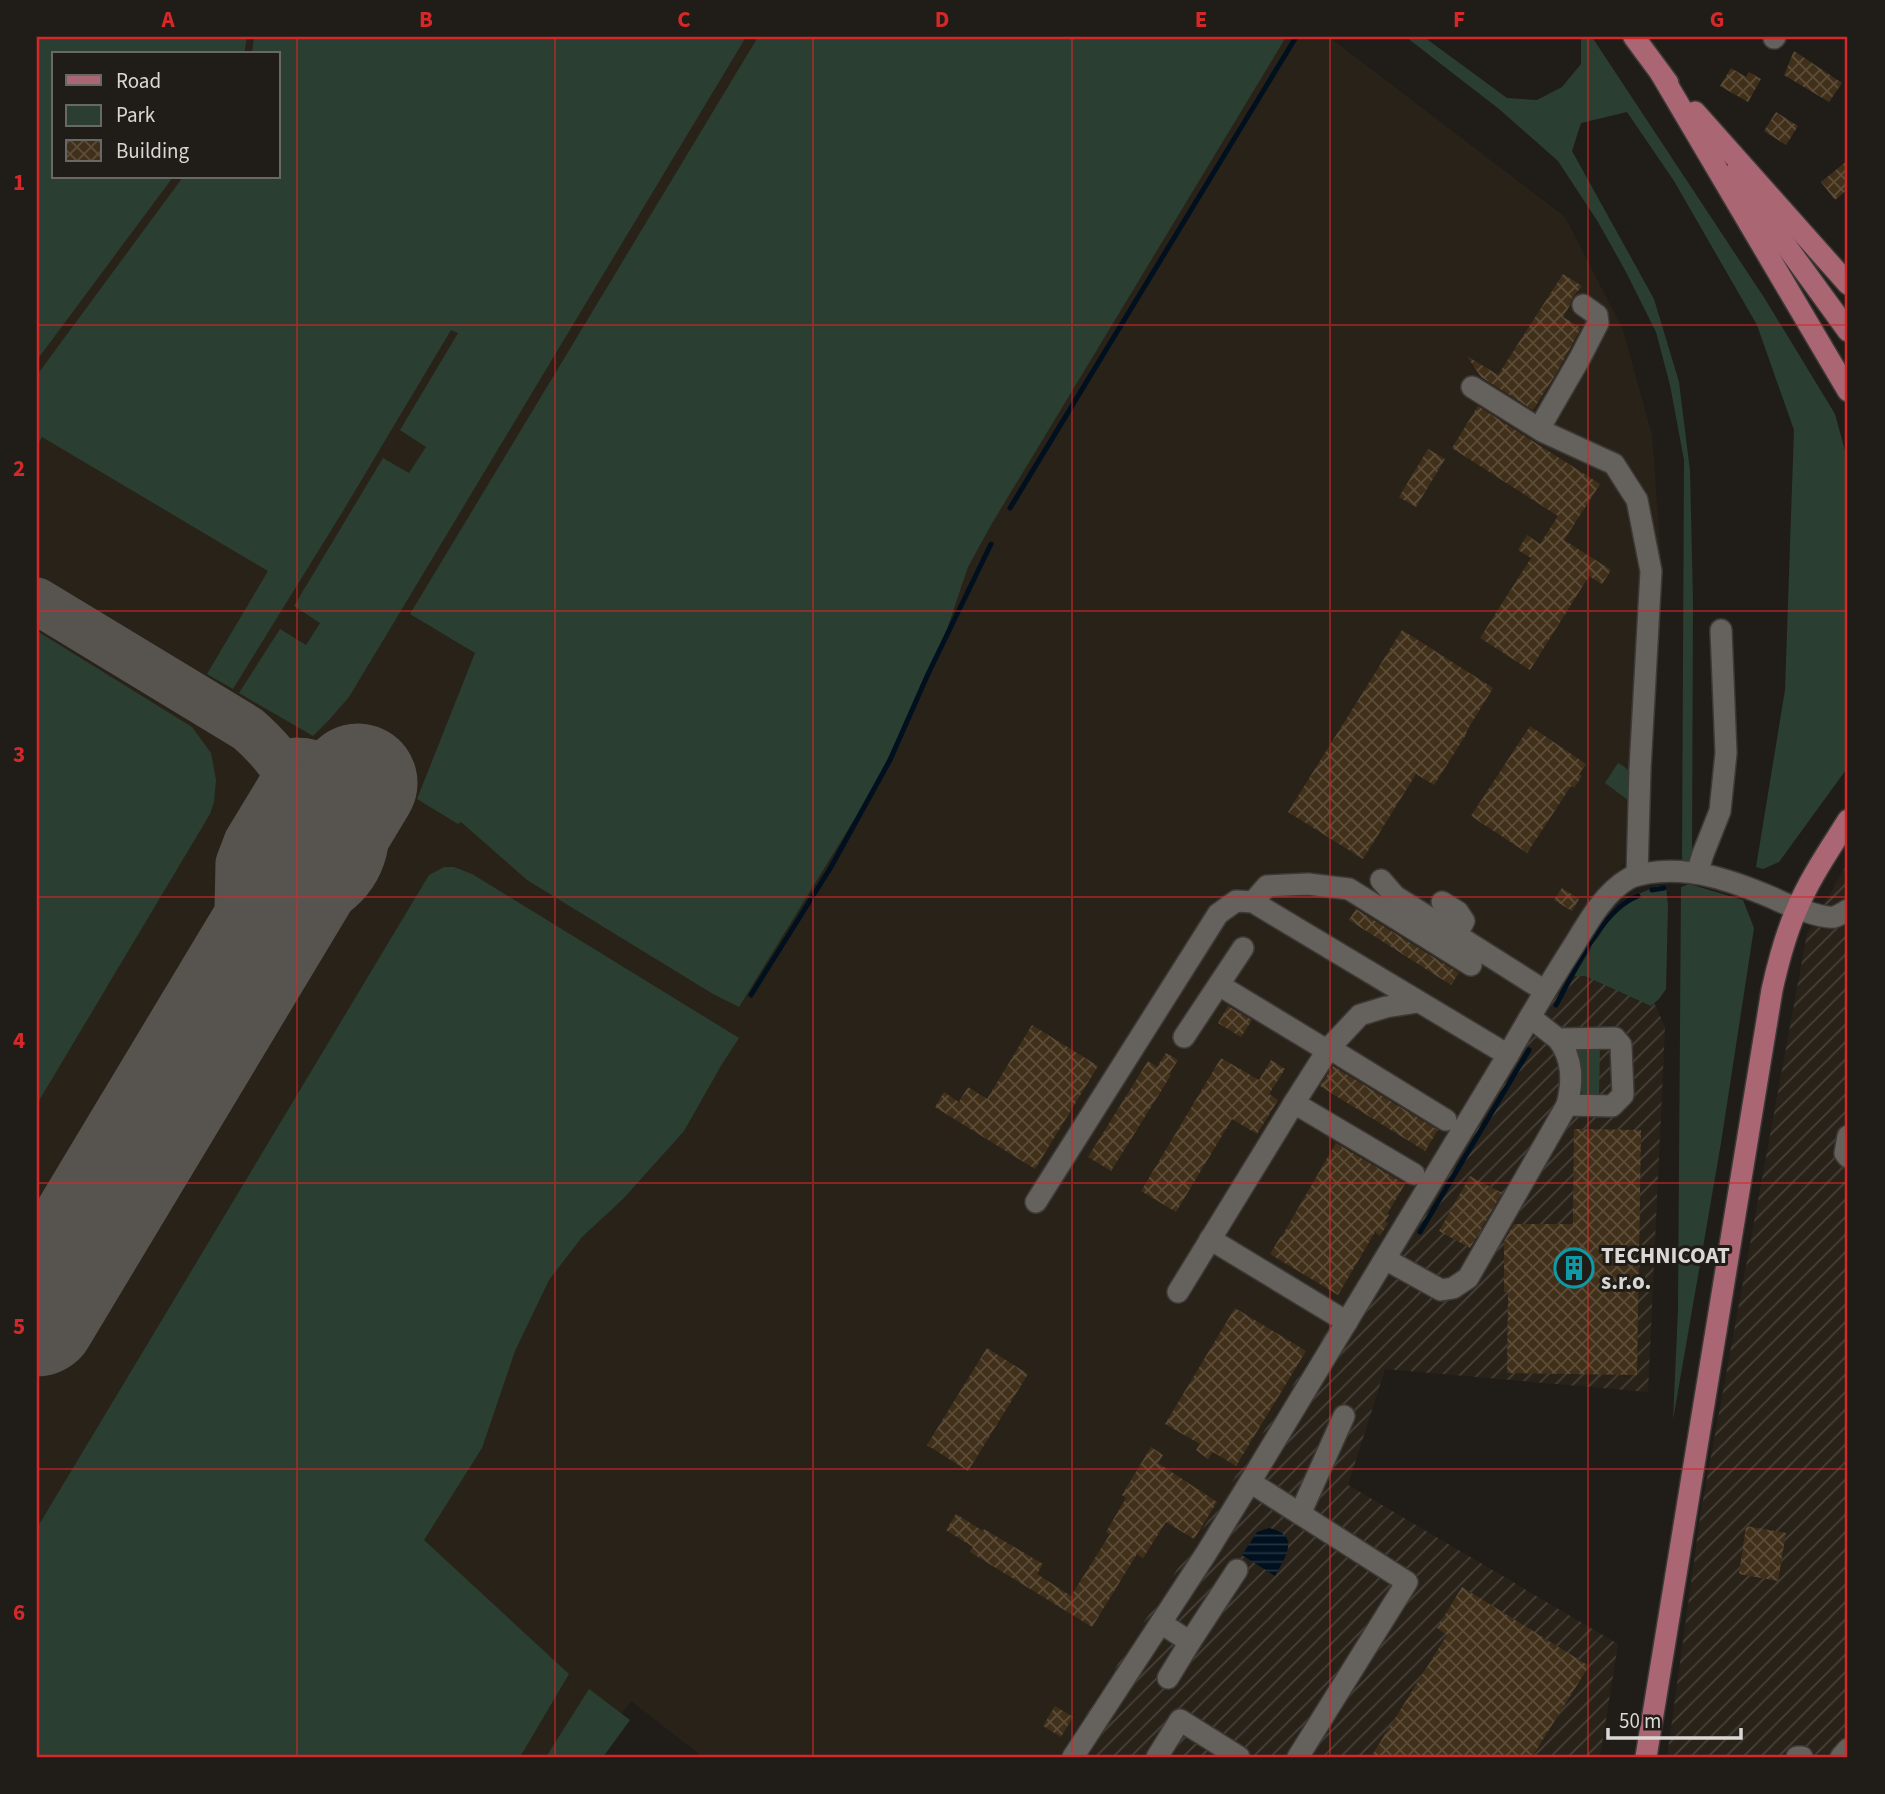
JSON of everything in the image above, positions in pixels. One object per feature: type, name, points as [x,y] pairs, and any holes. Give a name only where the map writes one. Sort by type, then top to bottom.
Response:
[{"type":"main road","points":[[1634,37],[1848,331]]},
{"type":"main road","points":[[1661,74],[1848,284]]},
{"type":"main road","points":[[1661,74],[1848,391]]},
{"type":"main road","points":[[1646,1757],[1772,990],[1782,950],[1797,909],[1848,820]]},
{"type":"street","points":[[1539,429],[1598,323],[1597,315],[1583,305]]},
{"type":"street","points":[[1472,387],[1539,429],[1614,464],[1637,500],[1651,571],[1637,875]]},
{"type":"street","points":[[1698,873],[1720,811],[1726,753],[1721,630]]},
{"type":"street","points":[[1073,1757],[1250,1482],[1595,911],[1627,880],[1637,875],[1658,872],[1698,873],[1743,885],[1797,909],[1832,917],[1848,910]]},
{"type":"street","points":[[1381,880],[1395,896],[1545,990]]},
{"type":"street","points":[[1253,902],[1267,886],[1308,884],[1349,889],[1434,920],[1471,965]]},
{"type":"street","points":[[1036,1202],[1218,914],[1236,901],[1253,902],[1508,1055]]},
{"type":"street","points":[[1184,1037],[1242,948]]},
{"type":"street","points":[[1219,985],[1446,1120]]},
{"type":"street","points":[[1178,1292],[1329,1048],[1360,1015],[1386,1007],[1418,1002]]},
{"type":"street","points":[[1385,1259],[1441,1290],[1453,1288],[1468,1278],[1567,1105],[1572,1088],[1568,1055],[1558,1039],[1530,1017]]},
{"type":"street","points":[[1558,1039],[1615,1038],[1621,1045],[1623,1095],[1612,1106],[1567,1105]]},
{"type":"street","points":[[1294,1103],[1414,1174]]},
{"type":"street","points":[[1848,1136],[1845,1153],[1848,1157]]},
{"type":"street","points":[[1210,1240],[1347,1322]]},
{"type":"street","points":[[1300,1514],[1344,1416]]},
{"type":"street","points":[[1250,1482],[1406,1582],[1298,1757]]},
{"type":"street","points":[[1168,1678],[1237,1570]]},
{"type":"street","points":[[1161,1623],[1190,1642]]},
{"type":"street","points":[[1157,1757],[1180,1720],[1239,1757]]},
{"type":"street","points":[[1841,1757],[1848,1749]]},
{"type":"shaded area","points":[[37,37],[1329,37],[1565,217],[1623,330],[1652,435],[1662,571],[1641,571],[1627,859],[1059,1757],[703,1757],[631,1701],[588,1757],[37,1757]]},
{"type":"shaded area","points":[[1848,862],[1848,1757],[1667,1757],[1701,1511],[1807,934]]},
{"type":"shaded area","points":[[1601,884],[1665,1027],[1648,1392],[1385,1369],[1348,1485],[1618,1644],[1600,1757],[1060,1757]]},
{"type":"green space","points":[[37,37],[247,37],[244,52],[52,52],[52,178],[172,178],[37,360]]},
{"type":"green space","points":[[254,37],[746,37],[349,697],[313,736],[239,693],[280,629],[306,645],[320,623],[294,606],[383,458],[409,473],[426,447],[400,430],[458,333],[451,330],[233,689],[207,674],[268,571],[42,437],[37,445],[37,375],[182,178],[280,178],[280,52],[252,52]]},
{"type":"green space","points":[[758,37],[1286,37],[991,525],[968,567],[944,638],[873,789],[739,1007],[713,994],[527,880],[461,822],[458,824],[417,799],[475,653],[410,614]]},
{"type":"green space","points":[[1406,37],[1424,37],[1507,98],[1537,100],[1562,87],[1581,64],[1581,37],[1592,37],[1765,299],[1835,414],[1848,462],[1848,767],[1779,862],[1763,869],[1756,867],[1785,690],[1794,430],[1757,325],[1674,181],[1627,112],[1581,123],[1572,151],[1654,299],[1679,382],[1690,471],[1693,601],[1692,860],[1682,862],[1684,460],[1670,385],[1656,332],[1598,222],[1558,161],[1499,109]]},
{"type":"green space","points":[[37,631],[192,727],[211,753],[216,780],[210,814],[37,1104]]},
{"type":"green space","points":[[1618,763],[1628,770],[1633,779],[1633,789],[1628,800],[1605,783]]},
{"type":"green space","points":[[444,867],[454,867],[472,874],[739,1038],[684,1131],[623,1199],[582,1237],[549,1280],[515,1351],[482,1448],[424,1540],[569,1674],[520,1757],[37,1757],[37,1528],[429,875]]},
{"type":"green space","points":[[1689,884],[1743,900],[1754,928],[1721,1143],[1673,1420],[1678,1310],[1681,887]]},
{"type":"green space","points":[[1657,886],[1666,886],[1668,905],[1666,989],[1659,999],[1651,1006],[1585,976],[1574,976],[1616,909],[1634,896]]},
{"type":"green space","points":[[1600,1046],[1599,1094],[1584,1094],[1580,1090],[1576,1048]]},
{"type":"green space","points":[[589,1689],[630,1720],[603,1757],[546,1757]]},
{"type":"water","points":[[1269,1528],[1279,1531],[1288,1541],[1286,1554],[1275,1576],[1242,1555],[1257,1532]]},
{"type":"building","points":[[1794,51],[1842,83],[1829,102],[1784,75]]},
{"type":"building","points":[[1731,68],[1746,77],[1749,72],[1761,79],[1748,102],[1720,86]]},
{"type":"building","points":[[1776,112],[1798,126],[1786,145],[1764,131]]},
{"type":"building","points":[[1848,160],[1848,189],[1835,200],[1821,182]]},
{"type":"building","points":[[1563,274],[1582,286],[1572,298],[1563,317],[1581,328],[1533,410],[1481,377],[1467,356],[1498,375]]},
{"type":"building","points":[[1478,406],[1600,484],[1564,540],[1611,570],[1602,584],[1589,576],[1530,670],[1480,638],[1531,558],[1518,550],[1527,535],[1540,544],[1558,516],[1452,448]]},
{"type":"building","points":[[1428,449],[1445,459],[1416,507],[1399,497]]},
{"type":"building","points":[[1402,630],[1493,688],[1434,785],[1416,774],[1363,859],[1288,812]]},
{"type":"building","points":[[1530,726],[1586,764],[1579,774],[1582,776],[1574,788],[1571,786],[1527,853],[1471,816]]},
{"type":"building","points":[[1562,888],[1579,899],[1572,911],[1554,900]]},
{"type":"building","points":[[1356,909],[1459,973],[1451,985],[1349,920]]},
{"type":"building","points":[[1228,1006],[1252,1020],[1241,1037],[1218,1023]]},
{"type":"building","points":[[1032,1025],[1098,1066],[1035,1169],[935,1107],[944,1092],[959,1102],[968,1087],[987,1099]]},
{"type":"building","points":[[1166,1053],[1178,1060],[1111,1171],[1088,1157],[1148,1061],[1157,1067]]},
{"type":"building","points":[[1221,1058],[1259,1080],[1271,1060],[1285,1069],[1269,1094],[1278,1100],[1257,1134],[1232,1119],[1176,1212],[1141,1191]]},
{"type":"building","points":[[1333,1066],[1438,1130],[1425,1151],[1320,1086]]},
{"type":"building","name":"TECHNICOAT s.r.o.","points":[[1574,1129],[1641,1130],[1637,1375],[1507,1373],[1508,1292],[1504,1292],[1504,1241],[1514,1224],[1573,1224]]},
{"type":"building","points":[[1336,1143],[1405,1184],[1387,1214],[1389,1215],[1385,1221],[1388,1223],[1380,1236],[1375,1232],[1338,1295],[1270,1254]]},
{"type":"building","points":[[1470,1176],[1502,1193],[1470,1248],[1439,1231]]},
{"type":"building","points":[[1235,1308],[1306,1351],[1236,1466],[1213,1452],[1208,1459],[1196,1450],[1200,1444],[1165,1424]]},
{"type":"building","points":[[987,1348],[1028,1374],[968,1471],[927,1445]]},
{"type":"building","points":[[1151,1447],[1163,1455],[1158,1463],[1217,1502],[1194,1539],[1166,1522],[1143,1558],[1137,1554],[1092,1627],[970,1552],[973,1547],[946,1530],[956,1514],[1043,1564],[1037,1574],[1071,1596],[1110,1534],[1106,1532],[1126,1498],[1122,1495]]},
{"type":"building","points":[[1746,1526],[1786,1533],[1778,1581],[1739,1574]]},
{"type":"building","points":[[1462,1587],[1589,1666],[1532,1757],[1371,1757],[1447,1635],[1437,1628]]},
{"type":"building","points":[[1055,1706],[1073,1717],[1061,1737],[1043,1726]]},
{"type":"waterway","points":[[1010,508],[1296,37]]},
{"type":"waterway","points":[[751,995],[831,867],[890,760],[991,544]]},
{"type":"waterway","points":[[1652,890],[1664,888]]},
{"type":"waterway","points":[[1556,1005],[1601,928],[1612,914],[1638,896]]},
{"type":"waterway","points":[[1420,1232],[1529,1050]]},
{"type":"taxiway","points":[[37,601],[248,729],[284,769],[292,784],[299,810],[301,838],[289,891],[144,1132]]},
{"type":"taxiway","points":[[235,976],[239,863],[247,842],[296,761],[313,763],[329,770],[343,781],[361,806],[366,831],[362,857],[349,880],[339,890],[291,914],[269,936]]},
{"type":"runway","points":[[37,1317],[358,783]]},
{"type":"place","name":"TECHNICOAT s.r.o.","points":[[1574,1268]]}]
